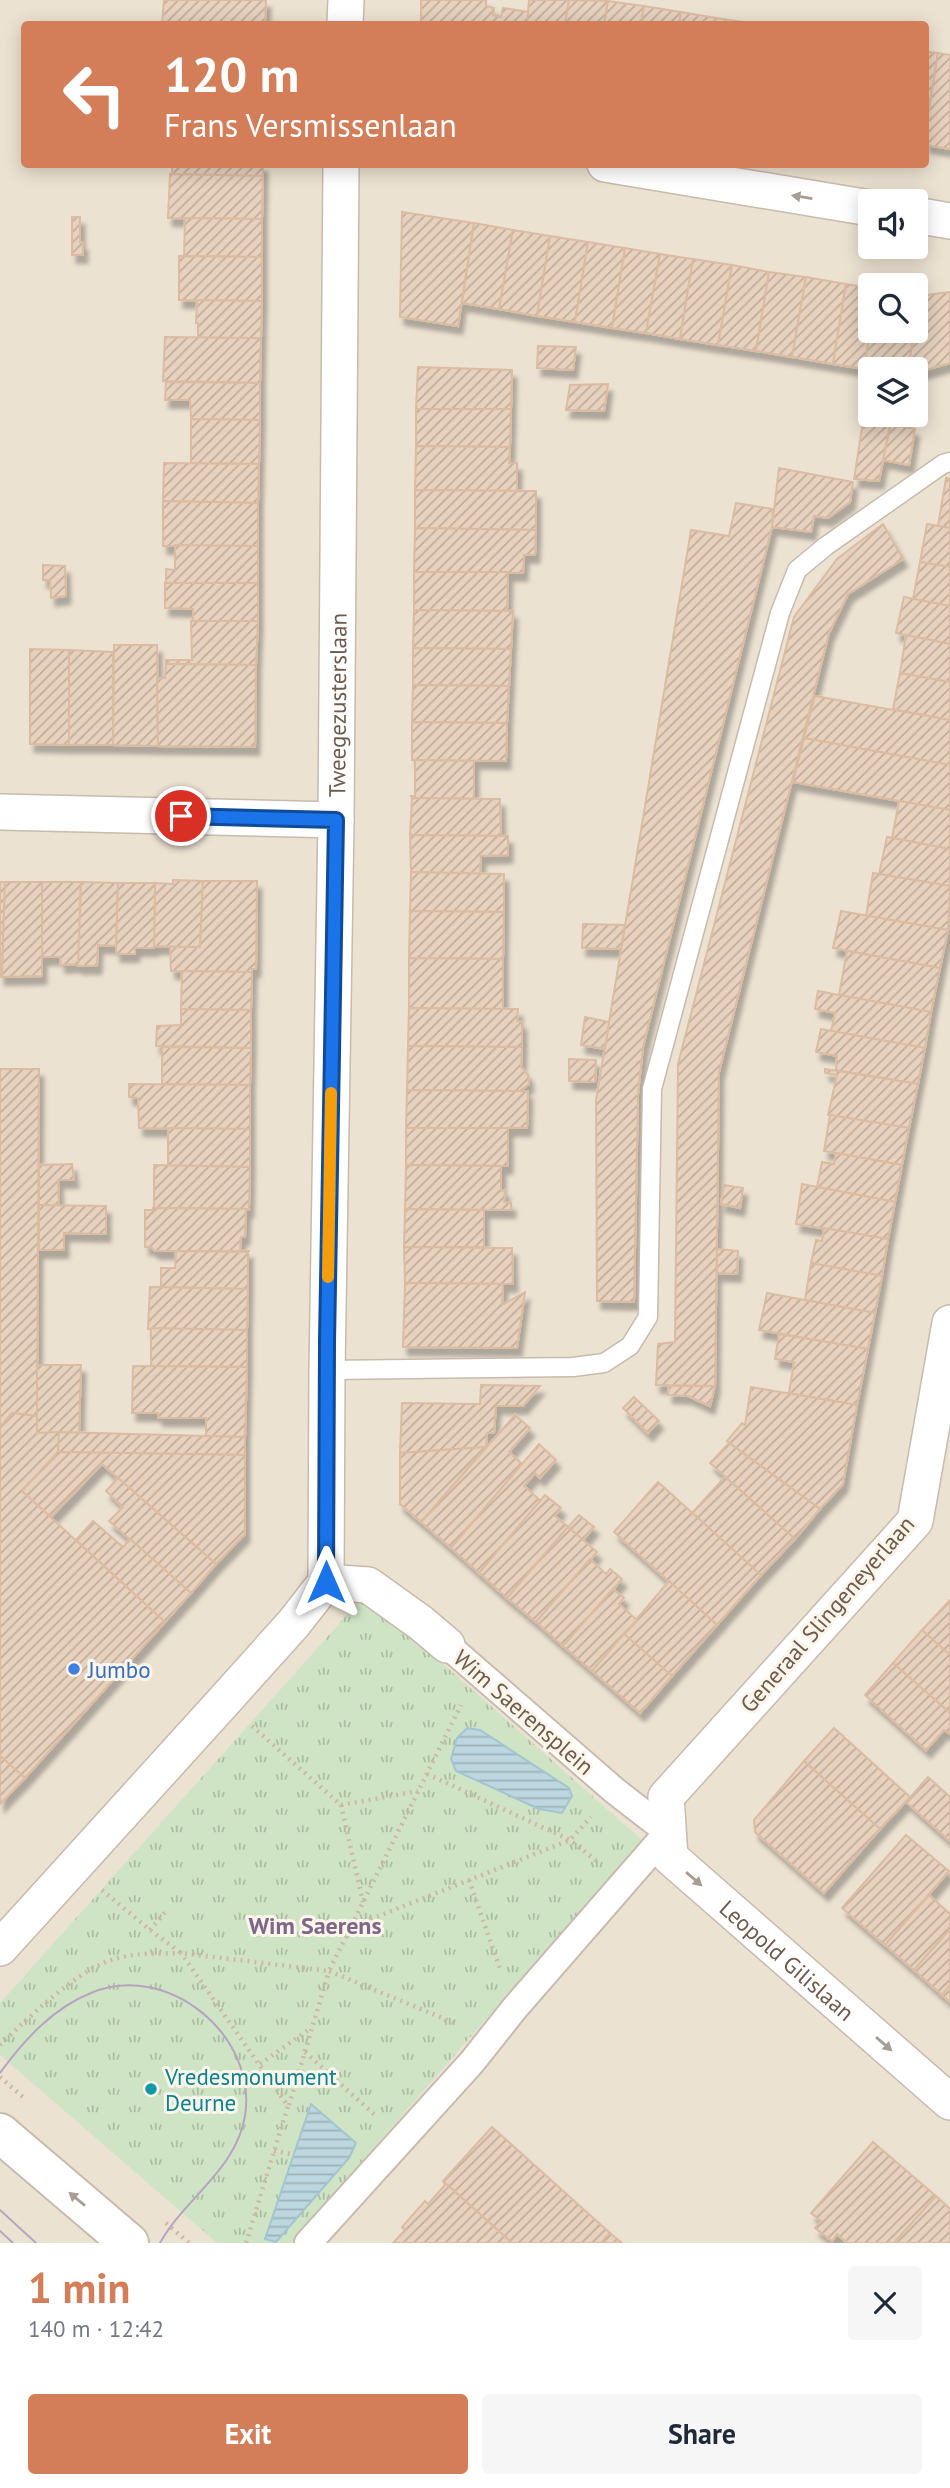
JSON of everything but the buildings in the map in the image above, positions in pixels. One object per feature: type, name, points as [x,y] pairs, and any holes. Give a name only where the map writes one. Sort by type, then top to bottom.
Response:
[{"type":"street","points":[[345,21],[346,0]]},
{"type":"street","name":"Tweegezusterslaan","points":[[326,1582],[341,168]]},
{"type":"street","points":[[629,168],[858,206]]},
{"type":"street","points":[[928,217],[950,221]]},
{"type":"street","points":[[0,812],[336,820]]},
{"type":"street","name":"Generaal Slingeneyerlaan","points":[[666,1797],[915,1521],[941,1422],[950,1323]]},
{"type":"street","points":[[0,1948],[294,1623],[326,1582]]},
{"type":"street","name":"Wim Saerensplein","points":[[326,1582],[368,1585],[421,1623],[615,1791],[668,1832]]},
{"type":"street","name":"Leopold Gilislaan","points":[[666,1797],[670,1857],[950,2102]]},
{"type":"street","points":[[308,2243],[472,2062],[514,2009],[668,1832]]},
{"type":"street","points":[[0,2133],[129,2243]]},
{"type":"lane","points":[[327,1370],[573,1367],[604,1363],[630,1346],[648,1317],[652,1089],[780,613],[797,570],[826,546],[943,464],[950,462]]},
{"type":"path","points":[[246,2243],[329,1971],[478,1672]]},
{"type":"path","points":[[224,1701],[341,1805],[363,1903]]},
{"type":"path","points":[[427,1774],[570,1840],[624,1882]]},
{"type":"path","points":[[341,1805],[418,1791]]},
{"type":"path","points":[[351,1927],[570,1840]]},
{"type":"path","points":[[74,1865],[181,1953],[288,2106]]},
{"type":"path","points":[[469,1880],[514,2009]]},
{"type":"path","points":[[150,1930],[168,1909]]},
{"type":"path","points":[[0,2045],[57,1994],[106,1962],[138,1954],[181,1953],[329,1971],[491,2038]]},
{"type":"path","points":[[260,2064],[312,2028]]},
{"type":"path","points":[[304,2052],[401,2139]]},
{"type":"path","points":[[274,2151],[291,2154]]},
{"type":"shaded area","points":[[0,0],[950,0],[950,2243],[0,2243]]},
{"type":"green space","points":[[363,1597],[449,1669],[642,1840],[291,2243],[217,2243],[0,2055],[0,2003]]},
{"type":"water","points":[[467,1728],[480,1730],[569,1788],[572,1796],[562,1813],[539,1809],[456,1771],[451,1759],[457,1738]]},
{"type":"water","points":[[311,2104],[356,2143],[349,2158],[276,2242],[265,2239]]},
{"type":"tram line","points":[[0,2073],[29,2037],[64,2007],[91,1993],[120,1986],[149,1987],[177,1996],[201,2012],[222,2033],[237,2058],[245,2086],[245,2116],[240,2135],[221,2168],[170,2227],[160,2243]]},
{"type":"tram line","points":[[0,2210],[36,2243]]},
{"type":"tram line","points":[[0,2231],[13,2243]]},
{"type":"slow traffic","points":[[328,1277],[331,1093]]},
{"type":"place","name":"Jumbo","points":[[74,1669]]},
{"type":"place","name":"Vredesmonument Deurne","points":[[151,2089]]},
{"type":"district","name":"Wim Saerens","points":[[315,1925]]},
{"type":"route","points":[[181,816],[336,820],[327,1342],[326,1582]]}]
